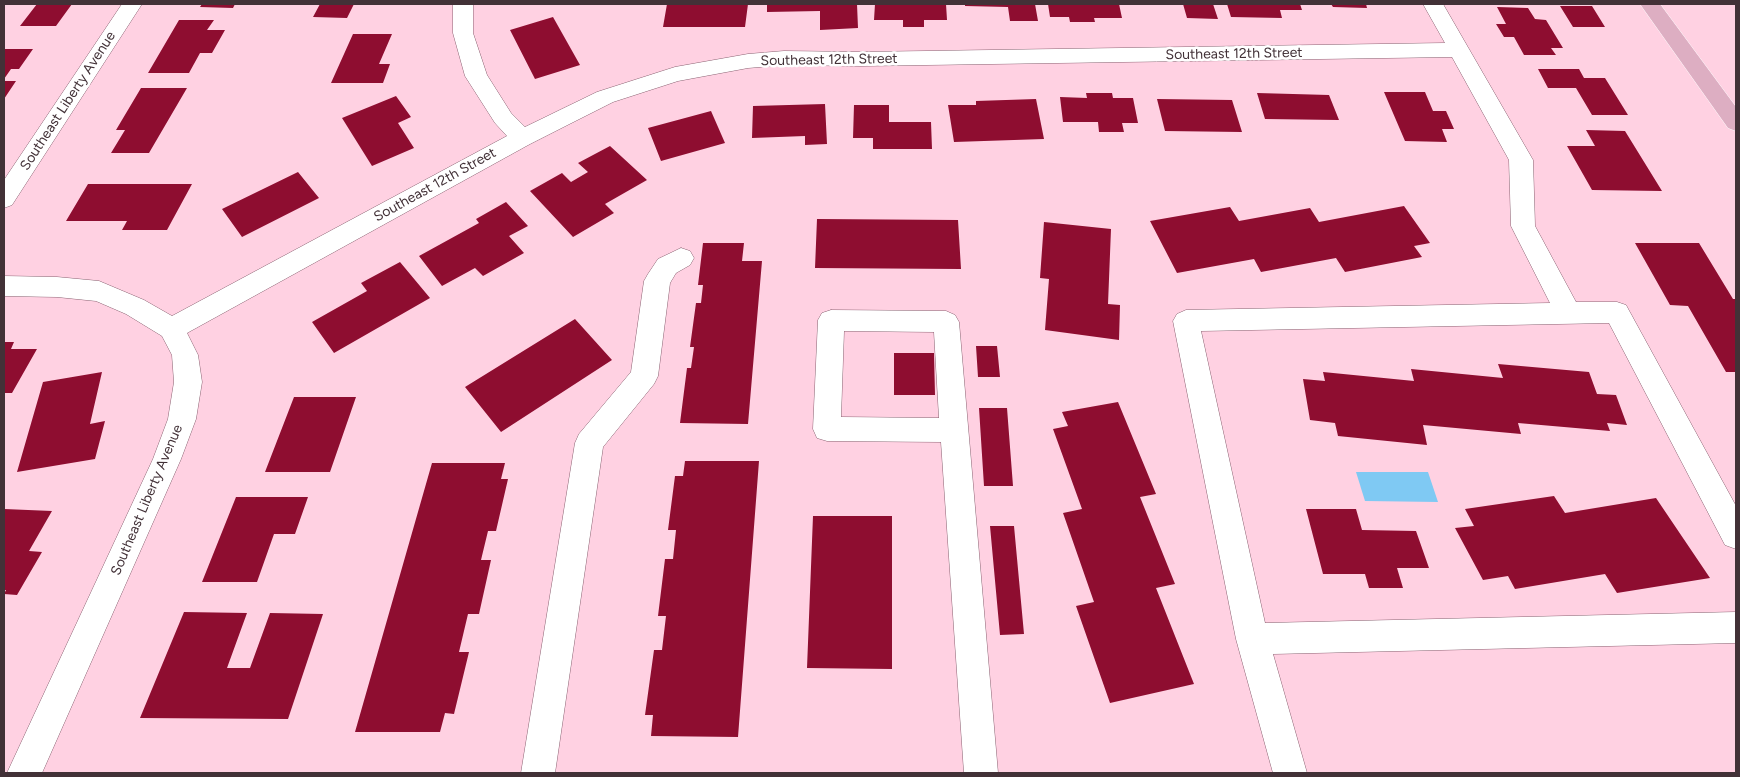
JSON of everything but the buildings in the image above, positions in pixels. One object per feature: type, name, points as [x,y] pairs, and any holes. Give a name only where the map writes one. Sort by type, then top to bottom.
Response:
[{"type":"main road","points":[[1650,4],[1736,123]]},
{"type":"street","name":"Southeast Liberty Avenue","points":[[4,199],[132,4]]},
{"type":"street","points":[[462,4],[463,33],[476,76],[503,118],[522,138]]},
{"type":"street","points":[[1433,4],[1521,160],[1524,226],[1568,313]]},
{"type":"street","name":"Southeast 12th Street","points":[[172,329],[522,138],[606,97],[639,84],[675,74],[748,61],[821,58],[861,60],[1459,50]]},
{"type":"street","points":[[538,773],[589,443],[644,376],[657,280],[667,266],[681,258]]},
{"type":"street","points":[[4,286],[57,287],[99,292],[135,307],[172,329]]},
{"type":"street","points":[[1290,773],[1252,639],[1186,321],[1617,312],[1736,535]]},
{"type":"street","points":[[954,430],[827,429],[831,320],[946,322],[981,773]]},
{"type":"street","name":"Southeast Liberty Avenue","points":[[24,773],[167,459],[182,419],[188,382],[185,355],[172,329]]},
{"type":"street","points":[[1252,639],[1736,628]]},
{"type":"water","points":[[1356,472],[1428,472],[1438,502],[1365,501]]}]
